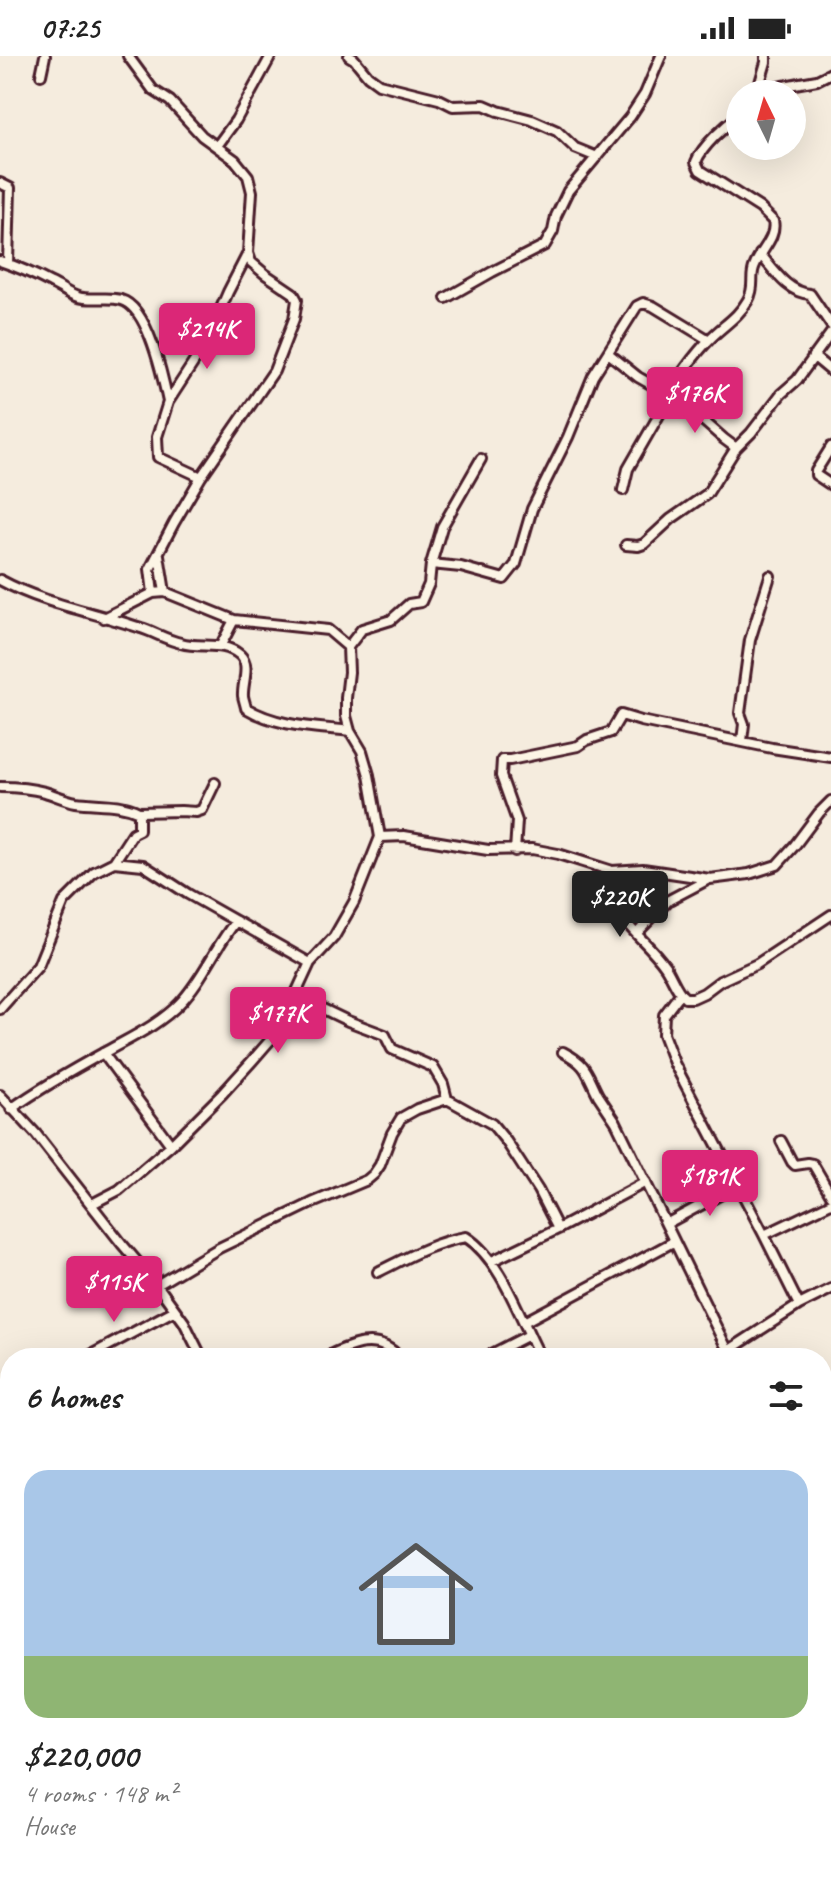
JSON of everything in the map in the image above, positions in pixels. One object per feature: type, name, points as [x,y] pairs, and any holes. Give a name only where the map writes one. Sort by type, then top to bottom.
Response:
[{"type":"street","points":[[41,75],[45,56]]},
{"type":"street","points":[[128,56],[153,90],[170,101],[202,136],[235,160],[248,176],[252,192],[248,253],[251,262],[293,293],[297,300],[294,319],[274,371],[201,477],[150,569],[153,593]]},
{"type":"street","points":[[217,146],[236,120],[271,56]]},
{"type":"street","points":[[349,56],[379,84],[439,99],[453,106],[484,105],[532,120],[557,131],[575,148],[597,157]]},
{"type":"street","points":[[446,298],[545,245],[568,191],[630,117],[645,94],[661,56]]},
{"type":"street","points":[[761,80],[766,56]]},
{"type":"street","points":[[806,82],[831,73]]},
{"type":"street","points":[[623,490],[628,469],[676,382],[709,340],[732,321],[747,302],[753,290],[753,268],[774,230],[773,221],[760,208],[700,170],[696,162],[726,126]]},
{"type":"street","points":[[0,183],[10,188],[4,262],[77,297],[120,299],[130,305],[138,313],[158,358],[168,402]]},
{"type":"street","points":[[201,477],[158,457],[157,437],[168,402],[205,345],[248,253]]},
{"type":"street","points":[[760,254],[792,289],[799,294],[810,294],[831,325]]},
{"type":"street","points":[[431,564],[461,567],[504,579],[507,576],[516,564],[532,509],[568,437],[593,376],[637,306],[643,303],[653,306],[709,340]]},
{"type":"street","points":[[626,545],[644,544],[671,519],[707,494],[736,448],[781,394],[797,380],[831,333]]},
{"type":"street","points":[[608,353],[638,377],[682,402],[736,448]]},
{"type":"street","points":[[813,356],[831,371]]},
{"type":"street","points":[[831,447],[818,466],[816,475],[831,485]]},
{"type":"street","points":[[92,1204],[119,1190],[171,1145],[279,1030],[310,963],[334,937],[354,902],[380,837],[369,775],[346,716],[348,647],[362,629],[391,620],[409,604],[421,602],[429,584],[431,564],[442,527],[481,459]]},
{"type":"street","points":[[159,555],[165,592]]},
{"type":"street","points":[[742,741],[744,724],[740,713],[750,640],[770,576]]},
{"type":"street","points":[[1,584],[182,644],[205,647],[221,645],[240,655],[246,663],[243,697],[246,708],[255,714],[284,724],[350,731]]},
{"type":"street","points":[[104,618],[153,593],[165,592],[234,620],[328,630],[348,647]]},
{"type":"street","points":[[221,645],[234,620]]},
{"type":"street","points":[[515,851],[517,821],[501,776],[502,760],[578,746],[611,732],[621,715],[831,757]]},
{"type":"street","points":[[0,787],[45,792],[73,802],[110,803],[139,812],[196,812],[202,810],[215,783]]},
{"type":"street","points":[[380,837],[404,836],[462,847],[515,851],[532,849],[612,871],[643,869],[710,879],[749,874],[777,865],[831,801]]},
{"type":"street","points":[[0,1009],[38,966],[64,902],[94,872],[114,862],[133,833],[139,830],[139,812]]},
{"type":"street","points":[[114,862],[143,865],[310,963]]},
{"type":"street","points":[[612,871],[609,885],[611,898],[622,919],[665,965],[685,998],[704,993],[720,981],[757,964],[831,915]]},
{"type":"street","points":[[637,933],[669,900],[710,879]]},
{"type":"street","points":[[11,1109],[48,1084],[156,1023],[178,1005],[196,984],[221,939],[236,921]]},
{"type":"street","points":[[680,994],[664,1015],[663,1034],[674,1063],[799,1305]]},
{"type":"street","points":[[296,996],[385,1035],[392,1049],[433,1067],[447,1099],[492,1124],[506,1141],[558,1229]]},
{"type":"street","points":[[563,1052],[586,1069],[616,1122],[726,1348]]},
{"type":"street","points":[[103,1053],[171,1145]]},
{"type":"street","points":[[0,1095],[36,1134],[157,1285],[184,1322],[197,1348]]},
{"type":"street","points":[[157,1285],[219,1248],[367,1180],[380,1165],[401,1118],[447,1099]]},
{"type":"street","points":[[781,1141],[795,1165],[813,1164],[831,1195]]},
{"type":"street","points":[[492,1261],[646,1182]]},
{"type":"street","points":[[666,1224],[738,1185]]},
{"type":"street","points":[[764,1235],[831,1203]]},
{"type":"street","points":[[378,1272],[409,1255],[466,1237],[492,1261],[536,1348]]},
{"type":"street","points":[[524,1322],[673,1242]]},
{"type":"street","points":[[733,1348],[799,1305],[831,1289]]},
{"type":"street","points":[[104,1348],[175,1310]]},
{"type":"street","points":[[504,1348],[529,1335]]},
{"type":"street","points":[[344,1348],[368,1341],[385,1348]]}]
